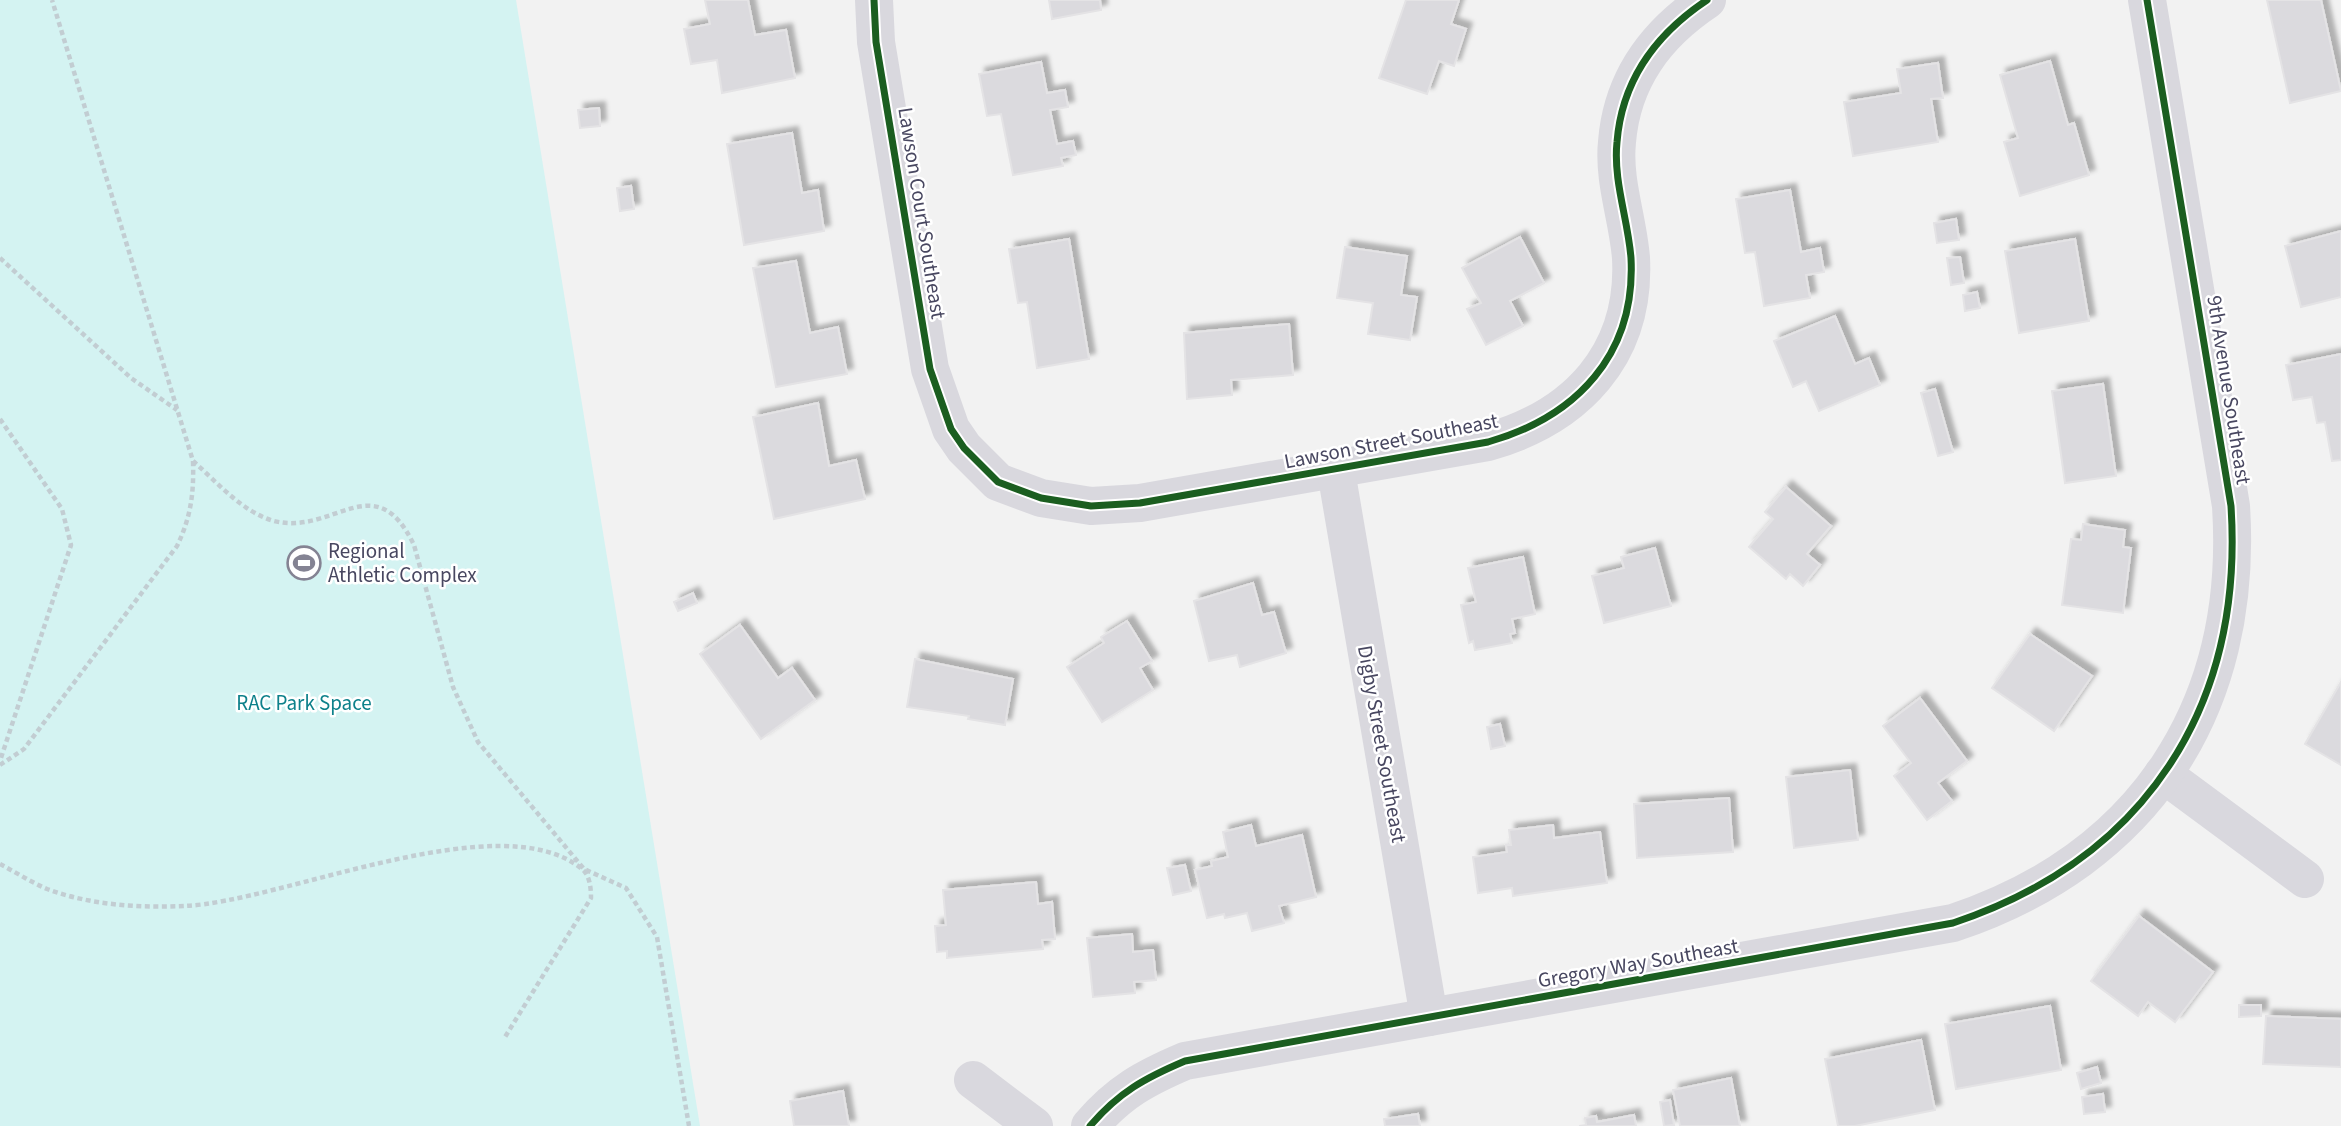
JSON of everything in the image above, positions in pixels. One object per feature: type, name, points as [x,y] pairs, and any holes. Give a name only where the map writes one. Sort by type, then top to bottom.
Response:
[{"type":"street","name":"Lawson Court Southeast","points":[[874,0],[876,42],[930,369],[951,429]]},
{"type":"street","name":"Lawson Street Southeast","points":[[951,429],[964,448],[999,482],[1041,498],[1091,506],[1140,503],[1336,471],[1488,442],[1523,432],[1555,415],[1582,392],[1597,373],[1621,330],[1629,295],[1631,259],[1618,180],[1616,144],[1622,108],[1634,74],[1654,44],[1679,18],[1707,0]]},
{"type":"street","name":"9th Avenue Southeast","points":[[2147,0],[2231,506],[2234,546],[2232,587],[2217,666],[2185,740],[2163,774]]},
{"type":"street","name":"Digby Street Southeast","points":[[1336,471],[1429,1017]]},
{"type":"street","points":[[2163,774],[2305,879]]},
{"type":"street","name":"Gregory Way Southeast","points":[[1090,1126],[1113,1100],[1148,1077],[1185,1061],[1953,923],[2016,899],[2063,873],[2125,821],[2163,774]]},
{"type":"street","points":[[974,1080],[1034,1126]]},
{"type":"path","points":[[0,763],[24,749],[177,547],[189,521],[194,489],[193,461],[52,0]]},
{"type":"path","points":[[0,258],[131,378],[178,410]]},
{"type":"path","points":[[0,419],[62,509],[71,545],[0,763]]},
{"type":"path","points":[[193,461],[243,506],[274,521],[297,523],[370,505],[388,508],[403,524],[414,545],[453,687],[478,742],[584,869],[590,882],[592,898],[505,1037]]},
{"type":"path","points":[[0,864],[47,888],[102,904],[185,906],[249,896],[415,854],[496,845],[545,851],[626,888],[657,937],[689,1126]]},
{"type":"green space","name":"Regional Athletic Complex","points":[[0,0],[516,0],[700,1126],[0,1126]]},
{"type":"building","points":[[705,0],[748,0],[755,35],[786,30],[795,78],[722,93],[717,60],[691,64],[684,29],[710,24]]},
{"type":"building","points":[[1049,0],[1100,0],[1101,10],[1052,19]]},
{"type":"building","points":[[1406,0],[1459,0],[1451,24],[1466,29],[1454,66],[1439,61],[1427,94],[1379,78]]},
{"type":"building","points":[[2267,0],[2321,0],[2341,91],[2290,103]]},
{"type":"building","points":[[2050,61],[2068,125],[2074,123],[2089,175],[2020,196],[2004,142],[2018,138],[2000,75]]},
{"type":"building","points":[[1041,62],[1047,93],[1065,90],[1068,107],[1050,110],[1057,144],[1073,141],[1076,155],[1061,158],[1063,166],[1013,175],[1001,114],[987,116],[979,74]]},
{"type":"building","points":[[1938,63],[1943,98],[1931,99],[1938,142],[1853,156],[1844,102],[1901,93],[1897,69]]},
{"type":"building","points":[[599,108],[600,126],[580,128],[578,110]]},
{"type":"building","points":[[792,133],[802,193],[818,190],[824,231],[744,245],[727,144]]},
{"type":"building","points":[[631,186],[634,209],[620,211],[617,188]]},
{"type":"building","points":[[1790,190],[1801,252],[1820,248],[1824,272],[1806,275],[1810,298],[1764,306],[1755,252],[1745,253],[1736,199]]},
{"type":"building","points":[[1956,219],[1959,240],[1937,243],[1934,223]]},
{"type":"building","points":[[2341,231],[2341,297],[2301,307],[2285,246]]},
{"type":"building","points":[[1520,237],[1544,283],[1510,301],[1523,326],[1486,345],[1467,309],[1481,303],[1462,268]]},
{"type":"building","points":[[1069,239],[1089,359],[1037,368],[1027,302],[1018,303],[1009,249]]},
{"type":"building","points":[[2075,239],[2089,321],[2019,333],[2005,251]]},
{"type":"building","points":[[1345,247],[1407,256],[1401,295],[1417,297],[1410,340],[1368,334],[1373,303],[1337,298]]},
{"type":"building","points":[[1960,257],[1964,283],[1951,285],[1947,258]]},
{"type":"building","points":[[796,261],[810,333],[838,327],[847,374],[776,387],[753,268]]},
{"type":"building","points":[[1977,292],[1980,308],[1965,311],[1963,295]]},
{"type":"building","points":[[1835,316],[1855,364],[1869,358],[1880,385],[1819,411],[1806,381],[1793,387],[1774,341]]},
{"type":"building","points":[[1289,324],[1293,375],[1231,380],[1232,395],[1187,399],[1184,333]]},
{"type":"building","points":[[2341,354],[2341,460],[2332,461],[2325,422],[2317,423],[2312,397],[2293,400],[2286,365]]},
{"type":"building","points":[[2103,384],[2116,476],[2065,483],[2052,391]]},
{"type":"building","points":[[1935,389],[1953,452],[1938,456],[1921,393]]},
{"type":"building","points":[[818,403],[829,466],[856,460],[865,499],[774,519],[753,417]]},
{"type":"building","points":[[1786,487],[1831,526],[1807,554],[1820,565],[1803,586],[1790,574],[1786,579],[1749,547],[1773,519],[1765,512]]},
{"type":"building","points":[[2083,524],[2125,530],[2123,547],[2131,548],[2123,613],[2062,605],[2071,539],[2081,540]]},
{"type":"building","points":[[1655,548],[1671,606],[1604,623],[1592,576],[1624,568],[1621,557]]},
{"type":"building","points":[[1523,557],[1535,614],[1512,619],[1515,633],[1510,634],[1512,643],[1475,650],[1473,641],[1469,643],[1461,605],[1476,602],[1468,568]]},
{"type":"building","points":[[1253,583],[1262,615],[1274,612],[1286,653],[1240,667],[1237,655],[1209,661],[1194,601]]},
{"type":"building","points":[[693,593],[697,603],[678,611],[674,602]]},
{"type":"building","points":[[1127,621],[1152,661],[1140,668],[1153,690],[1102,722],[1067,667],[1104,643],[1101,637]]},
{"type":"building","points":[[740,625],[778,678],[792,668],[815,700],[761,739],[700,654]]},
{"type":"building","points":[[2030,634],[2092,676],[2054,731],[1992,688]]},
{"type":"building","points":[[915,659],[1013,679],[1005,725],[968,719],[969,716],[907,707]]},
{"type":"building","points":[[2341,682],[2341,765],[2305,744]]},
{"type":"building","points":[[1920,698],[1967,761],[1938,783],[1952,801],[1927,820],[1894,776],[1911,763],[1883,726]]},
{"type":"building","points":[[1500,724],[1505,746],[1491,749],[1487,727]]},
{"type":"building","points":[[1850,770],[1858,840],[1794,848],[1786,777]]},
{"type":"building","points":[[1729,798],[1733,852],[1637,858],[1634,804]]},
{"type":"building","points":[[1251,825],[1256,846],[1302,835],[1316,897],[1279,906],[1284,923],[1252,931],[1247,913],[1225,918],[1224,914],[1207,918],[1195,870],[1212,866],[1211,861],[1228,857],[1223,832]]},
{"type":"building","points":[[1553,825],[1554,838],[1600,832],[1607,883],[1513,896],[1512,888],[1478,893],[1473,857],[1507,852],[1506,845],[1511,845],[1509,830]]},
{"type":"building","points":[[1185,865],[1191,891],[1173,895],[1167,868]]},
{"type":"building","points":[[1036,882],[1038,904],[1052,902],[1055,939],[1042,940],[1043,949],[947,958],[947,951],[937,952],[935,926],[946,925],[943,890]]},
{"type":"building","points":[[2139,916],[2213,972],[2175,1022],[2148,1002],[2138,1016],[2091,981]]},
{"type":"building","points":[[1132,934],[1133,952],[1153,950],[1156,980],[1134,982],[1135,993],[1093,997],[1087,938]]},
{"type":"building","points":[[2239,1005],[2261,1005],[2261,1016],[2239,1017]]},
{"type":"building","points":[[2050,1006],[2061,1070],[1956,1089],[1945,1024]]},
{"type":"building","points":[[2266,1016],[2341,1019],[2341,1067],[2263,1064]]},
{"type":"building","points":[[1921,1040],[1935,1110],[1855,1126],[1838,1126],[1825,1059]]},
{"type":"building","points":[[2097,1067],[2101,1083],[2081,1089],[2077,1073]]},
{"type":"building","points":[[1731,1078],[1740,1126],[1680,1126],[1673,1090]]},
{"type":"building","points":[[843,1091],[849,1126],[794,1126],[790,1101]]},
{"type":"building","points":[[2103,1094],[2105,1112],[2084,1114],[2082,1097]]},
{"type":"building","points":[[1670,1100],[1674,1125],[1664,1126],[1660,1102]]},
{"type":"building","points":[[1418,1114],[1420,1126],[1385,1126],[1384,1119]]},
{"type":"building","points":[[1634,1115],[1636,1126],[1579,1126],[1586,1125],[1585,1118],[1596,1116],[1597,1122]]},
{"type":"cycle path","points":[[874,0],[876,42],[930,369],[951,429],[964,448],[998,482],[1041,498],[1091,506],[1140,503],[1488,442],[1520,431],[1573,398],[1594,377],[1611,352],[1623,324],[1630,293],[1631,258],[1616,157],[1620,119],[1626,98],[1634,78],[1657,43],[1707,0]]},
{"type":"cycle path","points":[[1090,1126],[1111,1104],[1133,1087],[1185,1061],[1953,923],[2021,895],[2079,859],[2129,816],[2169,766],[2199,709],[2220,647],[2231,579],[2231,506],[2147,0]]},
{"type":"place","name":"Regional Athletic Complex","points":[[304,563]]},
{"type":"park label","name":"RAC Park Space","points":[[304,703]]}]
